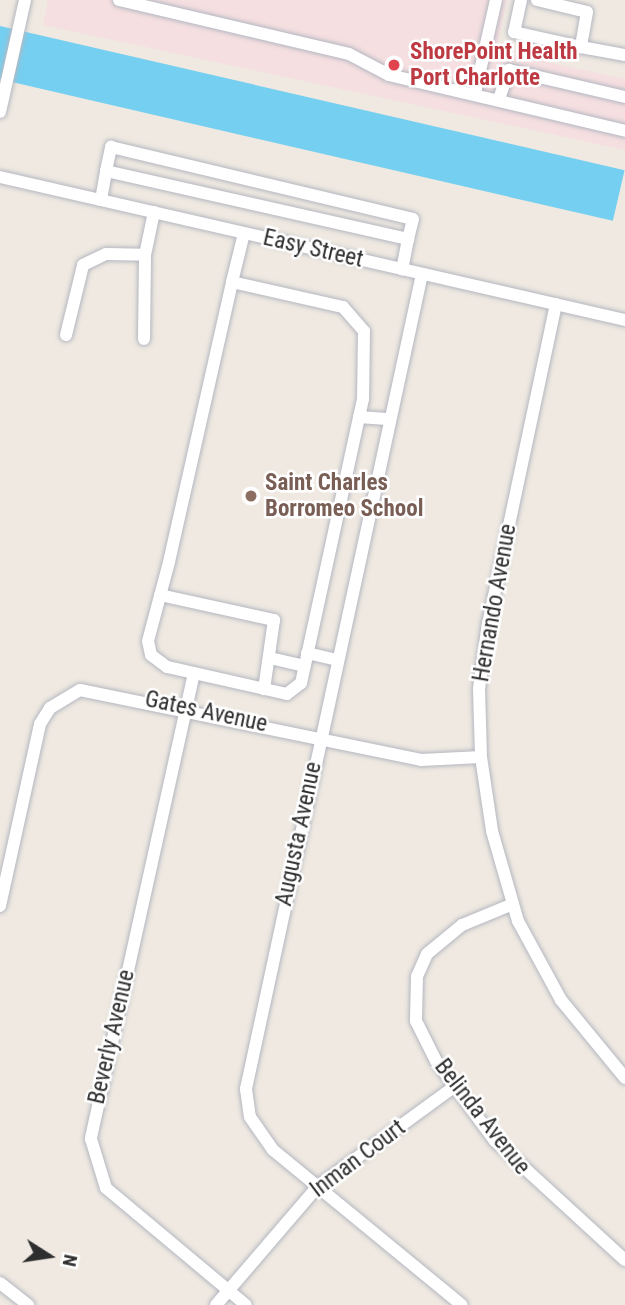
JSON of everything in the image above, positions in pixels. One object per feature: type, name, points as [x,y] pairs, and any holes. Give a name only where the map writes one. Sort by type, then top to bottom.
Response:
[{"type":"street","points":[[0,112],[25,0]]},
{"type":"street","points":[[119,0],[349,54],[388,75],[475,93],[625,131]]},
{"type":"street","points":[[475,93],[496,0]]},
{"type":"street","points":[[521,0],[514,32],[625,55]]},
{"type":"street","points":[[537,0],[587,12],[581,47]]},
{"type":"street","points":[[499,99],[509,70],[625,97]]},
{"type":"street","points":[[101,200],[111,147],[413,219],[402,269]]},
{"type":"street","points":[[106,171],[408,239]]},
{"type":"street","name":"Easy Street","points":[[0,177],[625,320]]},
{"type":"street","points":[[144,339],[145,255],[154,212]]},
{"type":"street","points":[[232,282],[343,307],[364,331],[363,399],[300,683],[287,694],[194,673],[151,655],[160,595],[232,282],[244,233]]},
{"type":"street","points":[[66,335],[83,265],[106,254],[145,255]]},
{"type":"street","name":"Augusta Avenue","points":[[422,274],[246,1089],[250,1117],[263,1140],[462,1305]]},
{"type":"street","name":"Hernando Avenue","points":[[556,304],[488,623],[479,688],[481,757],[513,904],[561,1000],[625,1078]]},
{"type":"street","points":[[359,417],[390,419]]},
{"type":"street","points":[[160,595],[274,620],[264,689]]},
{"type":"street","points":[[270,658],[337,660]]},
{"type":"street","name":"Beverly Avenue","points":[[194,673],[91,1139],[106,1188],[246,1305]]},
{"type":"street","name":"Gates Avenue","points":[[0,906],[40,724],[65,696],[97,689],[421,760],[481,757]]},
{"type":"street","name":"Belinda Avenue","points":[[513,904],[443,936],[416,976],[415,1021],[454,1087],[518,1166],[625,1261]]},
{"type":"street","name":"Inman Court","points":[[216,1305],[318,1186],[454,1087]]},
{"type":"street","points":[[0,1283],[27,1305]]},
{"type":"shaded area","name":"ShorePoint Health Port Charlotte","points":[[48,0],[507,0],[496,51],[625,79],[625,150],[43,25]]},
{"type":"water","points":[[0,26],[625,170],[613,221],[0,79]]},
{"type":"place","name":"ShorePoint Health Port Charlotte","points":[[394,65]]},
{"type":"place","name":"Saint Charles Borromeo School","points":[[251,496]]}]
